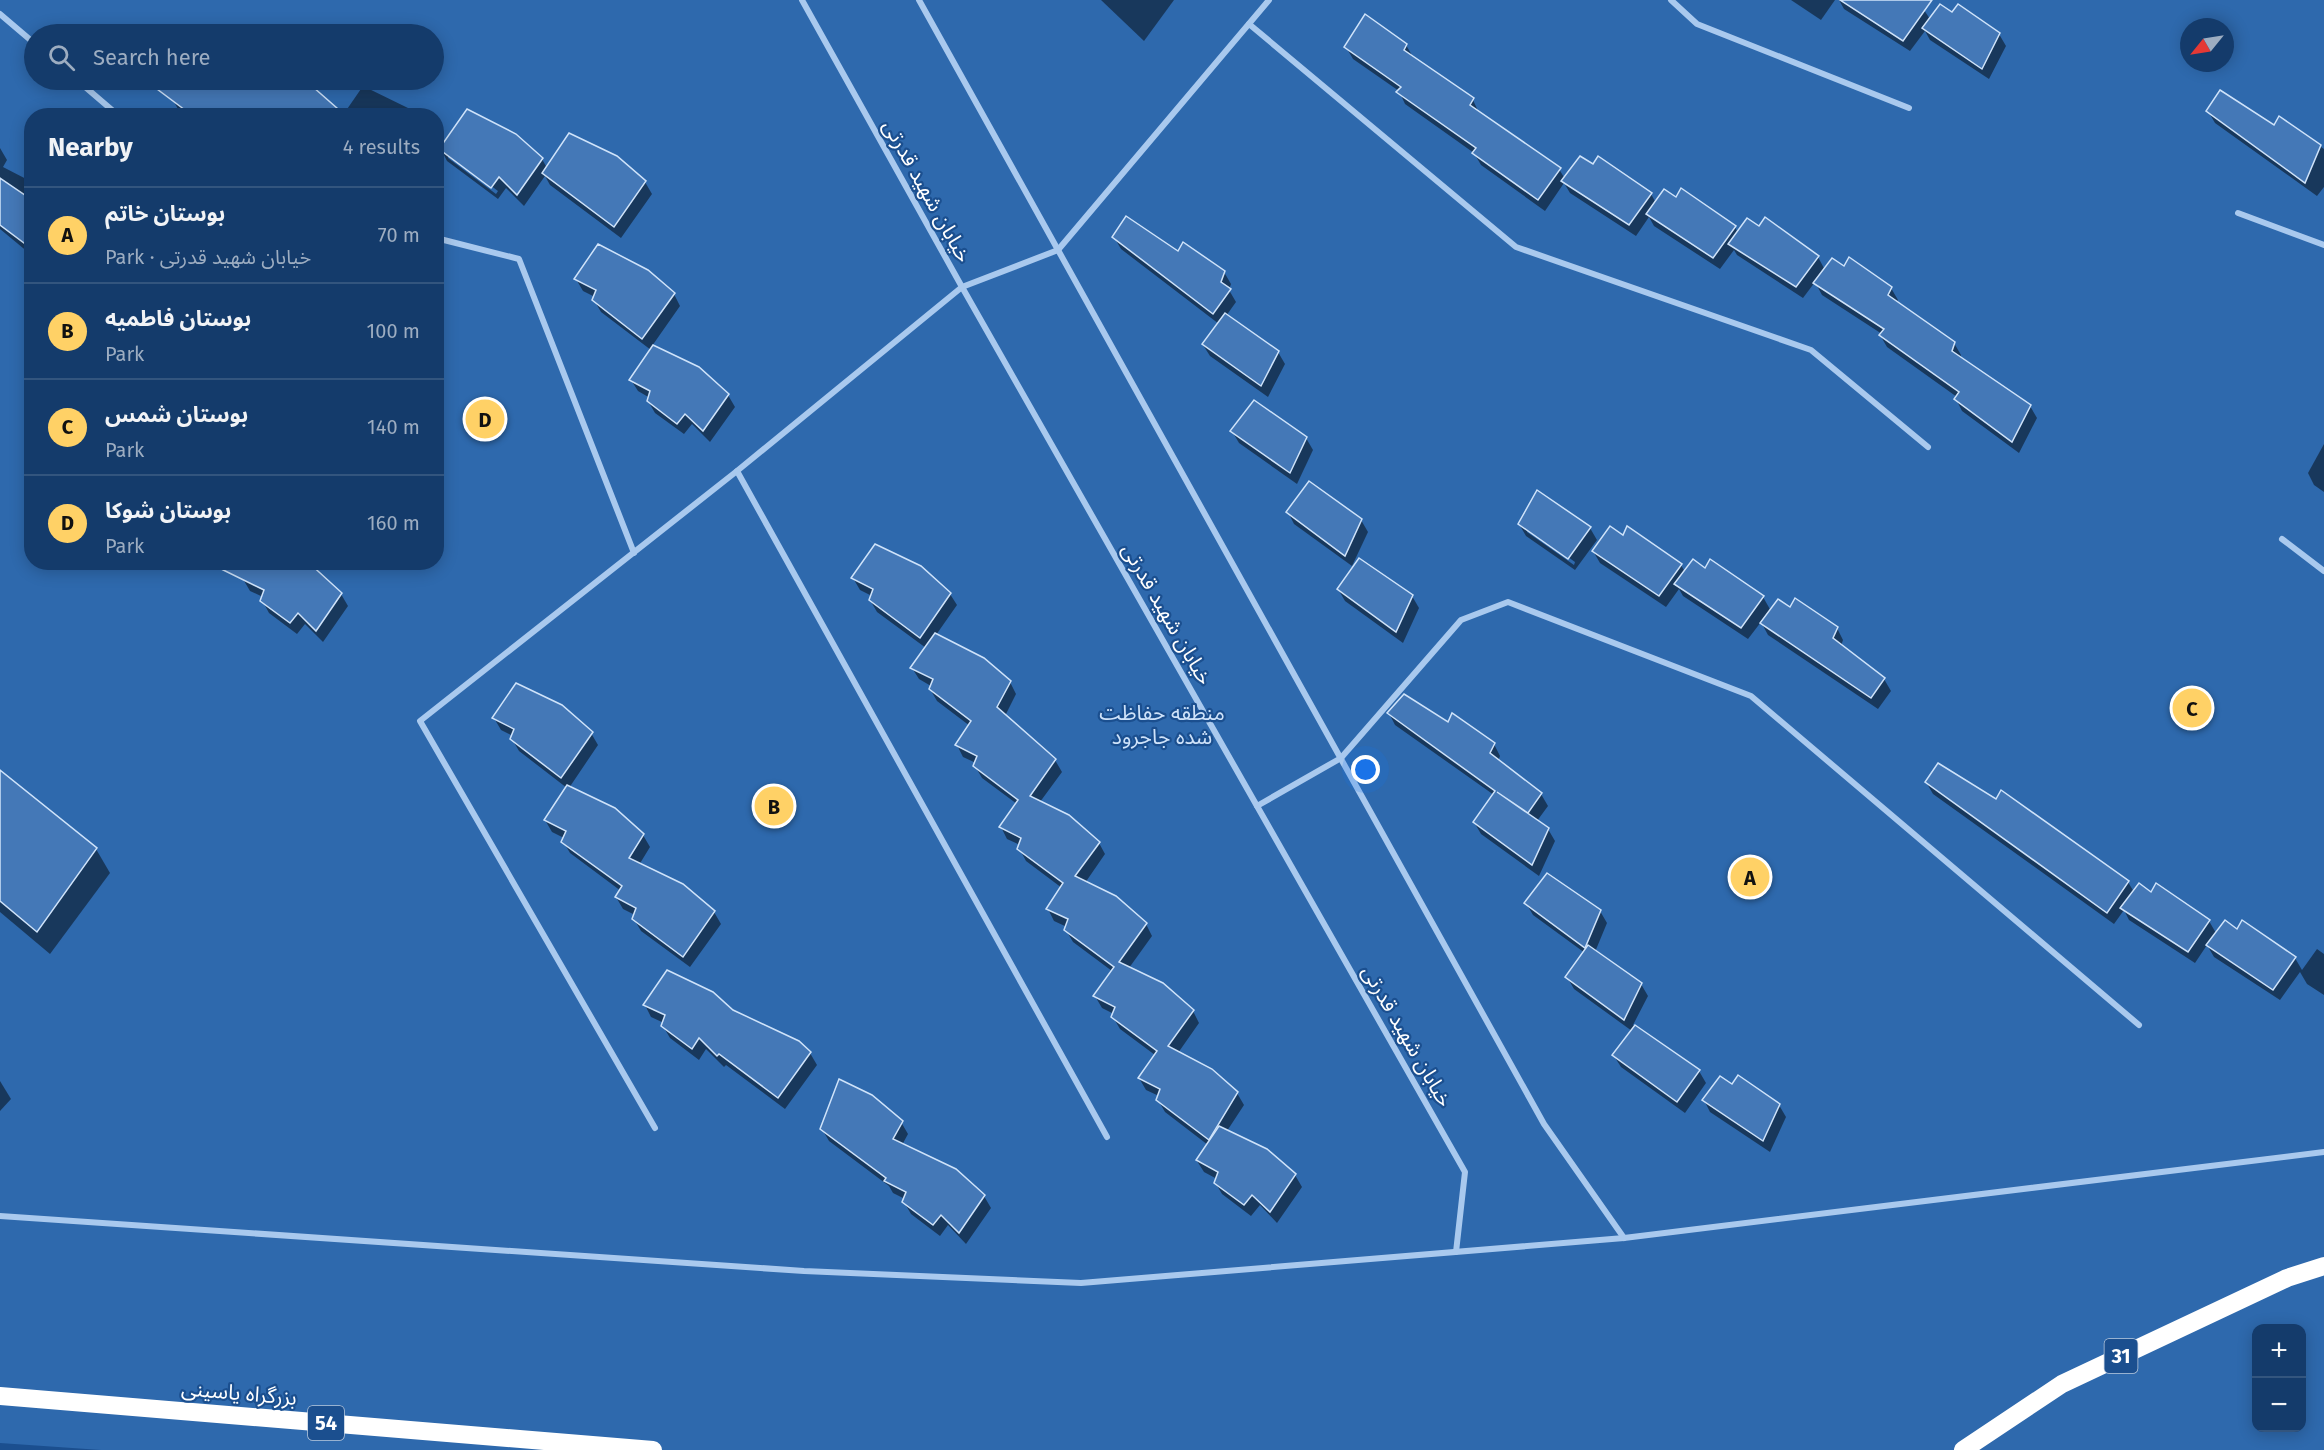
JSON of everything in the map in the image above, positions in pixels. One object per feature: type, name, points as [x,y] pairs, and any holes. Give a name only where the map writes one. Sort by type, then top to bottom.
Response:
[{"type":"highway","name":"31","points":[[1962,1450],[2062,1384],[2288,1278],[2324,1266]]},
{"type":"highway","name":"بزرگراه یاسینی","points":[[0,1396],[653,1450]]},
{"type":"street","name":"خیابان شهید قدرتی","points":[[802,0],[962,287],[1465,1172],[1456,1252]]},
{"type":"street","points":[[919,0],[1544,1124],[1624,1238]]},
{"type":"street","points":[[655,1128],[420,721],[737,471],[962,287],[1058,250],[1269,0]]},
{"type":"street","points":[[1671,0],[1697,24],[1909,108]]},
{"type":"street","points":[[0,14],[24,35]]},
{"type":"street","points":[[1249,24],[1516,247],[1810,350],[1928,447]]},
{"type":"street","points":[[88,90],[109,108]]},
{"type":"street","points":[[2238,213],[2324,245]]},
{"type":"street","points":[[444,240],[519,259],[634,553]]},
{"type":"street","points":[[737,471],[1107,1137]]},
{"type":"street","points":[[2282,539],[2324,571]]},
{"type":"street","points":[[1257,806],[1341,758],[1461,620],[1508,602],[1751,696],[2139,1024]]},
{"type":"street","points":[[0,1216],[804,1271],[1081,1283],[1624,1238],[2324,1152]]},
{"type":"green space","name":"منطقه حفاظت شده جاجرود","points":[[0,0],[2324,0],[2324,1450],[101,1450],[0,1443]]},
{"type":"building","points":[[1840,0],[1932,0],[1903,41]]},
{"type":"building","points":[[1940,4],[1952,12],[1958,4],[2000,33],[1982,69],[1922,28]]},
{"type":"building","points":[[1365,14],[1407,44],[1404,50],[1474,98],[1470,105],[1561,168],[1538,200],[1472,153],[1476,148],[1396,92],[1401,87],[1344,47]]},
{"type":"building","points":[[158,90],[316,90],[337,108],[182,108]]},
{"type":"building","points":[[2220,90],[2274,125],[2279,116],[2321,145],[2305,183],[2206,111]]},
{"type":"building","points":[[467,109],[516,134],[543,158],[517,195],[499,177],[491,188],[444,153],[444,142]]},
{"type":"building","points":[[569,133],[617,156],[646,181],[614,227],[542,173]]},
{"type":"building","points":[[1580,156],[1593,164],[1598,156],[1652,193],[1629,225],[1561,181]]},
{"type":"building","points":[[0,178],[24,194],[24,243],[0,225]]},
{"type":"building","points":[[1681,188],[1736,226],[1713,258],[1646,214],[1664,189],[1676,197]]},
{"type":"building","points":[[1126,216],[1178,251],[1183,242],[1225,271],[1221,282],[1231,289],[1213,314],[1112,237]]},
{"type":"building","points":[[1765,217],[1819,256],[1796,287],[1728,244],[1747,218],[1759,226]]},
{"type":"building","points":[[598,244],[648,270],[675,293],[642,339],[592,300],[596,290],[574,279]]},
{"type":"building","points":[[1849,257],[1892,287],[1888,295],[1955,342],[1952,351],[2031,405],[2012,442],[1954,399],[1959,392],[1879,335],[1884,329],[1813,283],[1832,258],[1844,266]]},
{"type":"building","points":[[1225,313],[1279,351],[1261,386],[1202,344]]},
{"type":"building","points":[[653,345],[699,367],[729,394],[703,431],[685,414],[677,424],[647,401],[650,391],[629,380]]},
{"type":"building","points":[[1254,400],[1307,437],[1290,473],[1230,431]]},
{"type":"building","points":[[1309,481],[1362,519],[1345,556],[1286,512]]},
{"type":"building","points":[[1537,490],[1591,527],[1568,559],[1518,524]]},
{"type":"building","points":[[1610,526],[1623,535],[1627,526],[1682,564],[1659,596],[1592,551]]},
{"type":"building","points":[[875,544],[921,566],[951,593],[920,638],[869,600],[873,589],[851,578]]},
{"type":"building","points":[[1359,558],[1413,595],[1396,632],[1337,589]]},
{"type":"building","points":[[1693,559],[1705,568],[1710,559],[1764,596],[1741,628],[1674,584]]},
{"type":"building","points":[[223,570],[317,570],[342,593],[316,631],[298,613],[290,623],[260,601],[264,590]]},
{"type":"building","points":[[1795,598],[1838,627],[1833,638],[1885,678],[1871,698],[1760,623],[1778,599],[1790,607]]},
{"type":"building","points":[[935,633],[984,658],[1011,681],[997,707],[1056,759],[1030,796],[1069,815],[1100,842],[1075,876],[1116,896],[1147,923],[1119,962],[1163,983],[1194,1010],[1168,1046],[1212,1069],[1238,1092],[1209,1140],[1156,1100],[1160,1089],[1138,1078],[1157,1051],[1111,1017],[1115,1007],[1093,996],[1114,967],[1064,930],[1068,919],[1046,909],[1063,883],[1017,849],[1021,838],[999,827],[1018,800],[973,766],[977,756],[955,745],[971,721],[929,689],[933,679],[910,668]]},
{"type":"building","points":[[516,683],[562,705],[593,732],[561,778],[510,739],[514,729],[492,718]]},
{"type":"building","points":[[1404,694],[1448,722],[1452,713],[1495,743],[1490,753],[1542,793],[1528,813],[1497,792],[1549,828],[1532,865],[1473,822],[1495,791],[1387,713]]},
{"type":"building","points":[[1938,763],[1996,799],[2001,790],[2129,881],[2107,913],[1925,782]]},
{"type":"building","points":[[0,770],[97,848],[37,932],[0,901]]},
{"type":"building","points":[[567,785],[615,808],[644,834],[629,858],[683,884],[715,911],[683,957],[632,919],[636,908],[615,897],[622,886],[561,842],[566,831],[544,820]]},
{"type":"building","points":[[1547,873],[1601,910],[1585,948],[1524,903]]},
{"type":"building","points":[[2139,883],[2151,892],[2156,883],[2210,920],[2188,952],[2120,908]]},
{"type":"building","points":[[2225,920],[2237,929],[2242,920],[2296,957],[2273,990],[2206,945]]},
{"type":"building","points":[[1588,945],[1642,983],[1624,1020],[1565,977]]},
{"type":"building","points":[[667,970],[713,992],[733,1010],[799,1041],[811,1052],[778,1098],[719,1054],[717,1056],[699,1038],[692,1049],[661,1026],[665,1015],[643,1005]]},
{"type":"building","points":[[1635,1025],[1700,1070],[1677,1102],[1612,1055]]},
{"type":"building","points":[[1738,1075],[1780,1104],[1763,1141],[1702,1100],[1720,1076],[1732,1084]]},
{"type":"building","points":[[839,1079],[872,1095],[903,1121],[893,1139],[956,1169],[985,1195],[959,1233],[941,1215],[933,1225],[902,1202],[906,1192],[884,1181],[886,1178],[820,1129]]},
{"type":"building","points":[[1219,1126],[1267,1149],[1296,1174],[1270,1212],[1252,1195],[1244,1205],[1214,1183],[1218,1172],[1196,1160]]},
{"type":"place","name":"بوستان شوکا","points":[[485,419]]},
{"type":"place","name":"بوستان شمس","points":[[2192,708]]},
{"type":"place","name":"بوستان فاطمیه","points":[[774,806]]},
{"type":"place","name":"بوستان خاتم","points":[[1750,877]]}]
